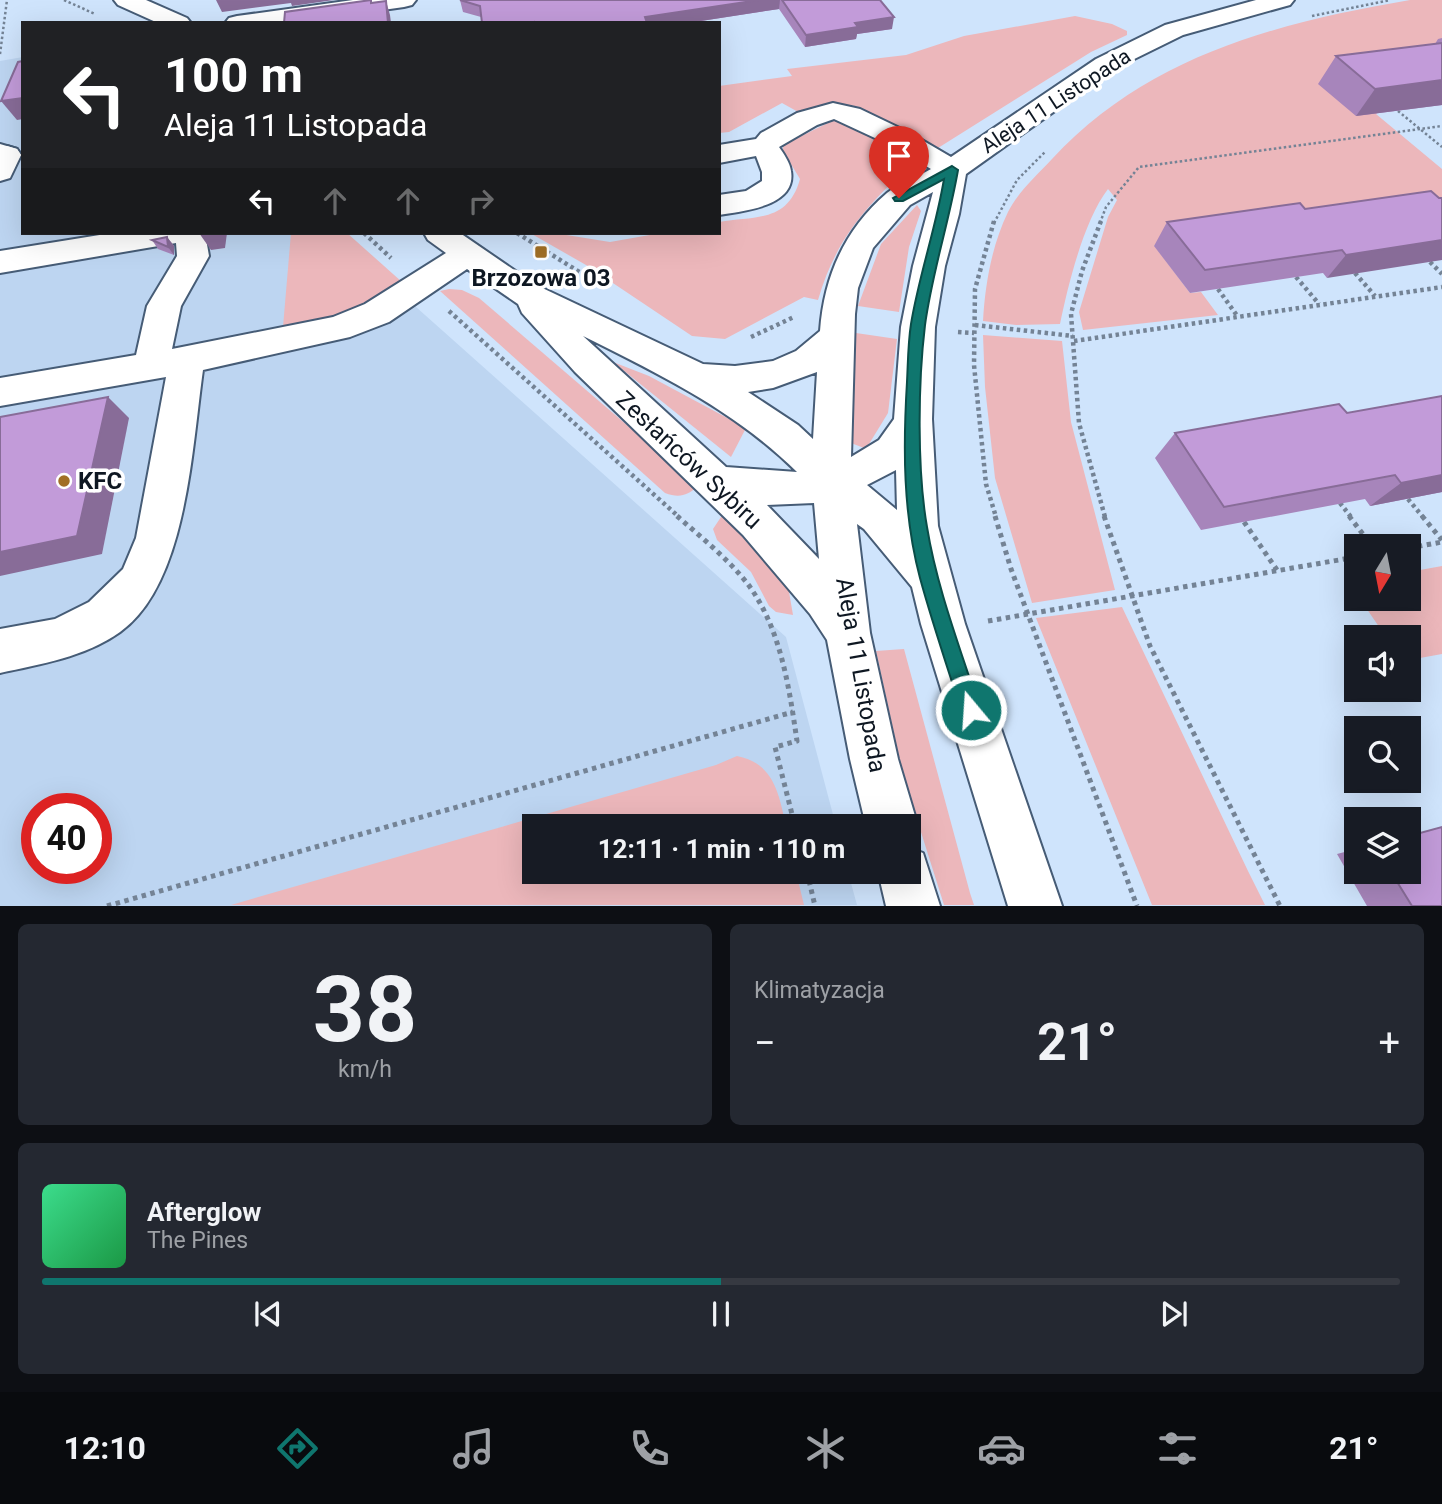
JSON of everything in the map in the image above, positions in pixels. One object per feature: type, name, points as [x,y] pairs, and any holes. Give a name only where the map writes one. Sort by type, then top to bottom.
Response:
[{"type":"street","points":[[126,0],[173,21]]},
{"type":"street","points":[[252,21],[404,0]]},
{"type":"street","name":"Aleja 11 Listopada","points":[[889,814],[874,759],[848,633],[832,481],[835,336],[842,288],[858,245],[899,198],[952,170],[1105,64],[1174,30],[1291,9]]},
{"type":"street","points":[[721,154],[765,146],[771,139],[820,113],[843,112],[900,139],[952,170],[944,214],[929,266],[918,327],[913,419],[918,526],[929,577],[1035,905]]},
{"type":"street","points":[[721,205],[753,200],[767,194],[775,184],[777,169],[765,146]]},
{"type":"street","points":[[0,262],[162,235]]},
{"type":"street","points":[[0,651],[60,639],[105,617],[139,582],[156,538],[169,363],[164,306],[193,256],[190,235]]},
{"type":"street","name":"Zesłańców Sybiru","points":[[442,235],[524,293],[698,377],[785,436],[832,481],[878,517],[929,577]]},
{"type":"street","points":[[0,392],[169,363],[338,328],[376,313],[467,254]]},
{"type":"street","name":"Zesłańców Sybiru","points":[[524,293],[591,369],[718,483],[804,570],[828,600],[848,633]]},
{"type":"street","name":"Zesłańców Sybiru","points":[[698,377],[738,380],[773,374],[814,359],[835,336]]},
{"type":"street","points":[[718,483],[804,488],[832,481],[877,465],[891,454],[904,438],[913,419]]},
{"type":"street","points":[[907,884],[913,905]]},
{"type":"path","points":[[0,54],[7,0]]},
{"type":"path","points":[[1291,9],[1390,0]]},
{"type":"path","points":[[1398,111],[1442,147]]},
{"type":"path","points":[[1280,905],[1150,646],[1110,537],[1079,423],[1071,314],[1082,271],[1105,207],[1139,167],[1442,127]]},
{"type":"path","points":[[1049,148],[1017,180],[995,218],[975,289],[974,365],[986,484],[1027,613],[1137,905]]},
{"type":"path","points":[[366,235],[400,266]]},
{"type":"path","points":[[1430,262],[1442,274]]},
{"type":"path","points":[[1355,273],[1376,297]]},
{"type":"path","points":[[1296,277],[1320,305]]},
{"type":"path","points":[[975,325],[1073,339],[1442,287]]},
{"type":"path","points":[[1218,289],[1238,317]]},
{"type":"path","points":[[443,305],[727,560],[755,595],[775,639],[793,712],[797,741],[775,747],[792,814]]},
{"type":"path","points":[[751,337],[805,312]]},
{"type":"path","points":[[1408,499],[1442,541],[1421,545]]},
{"type":"path","points":[[1340,503],[1363,534]]},
{"type":"path","points":[[1244,522],[1277,570]]},
{"type":"path","points":[[988,621],[1344,558]]},
{"type":"path","points":[[107,905],[793,712]]},
{"type":"path","points":[[810,884],[815,905]]},
{"type":"shaded area","points":[[1410,0],[1442,0],[1442,64],[1376,114],[1442,169],[1442,218],[1154,245],[1190,293],[1201,292],[1218,315],[1083,330],[1079,312],[1108,217],[1117,200],[1108,189],[1084,235],[1060,324],[1016,325],[983,321],[990,265],[1008,212],[1028,184],[1089,124],[1130,94],[1172,69],[1217,50],[1263,33],[1311,20]]},
{"type":"shaded area","points":[[1075,16],[1112,24],[1127,31],[1127,35],[1091,52],[938,148],[859,107],[844,104],[822,105],[800,113],[782,103],[729,132],[721,133],[721,86],[792,76],[787,69],[906,55],[964,36]]},
{"type":"shaded area","points":[[21,57],[21,235],[335,235],[786,637],[833,814],[522,814],[522,884],[851,884],[857,905],[0,906],[0,61]]},
{"type":"shaded area","points":[[836,119],[874,136],[914,162],[855,224],[834,258],[818,300],[804,297],[725,339],[692,336],[586,265],[534,235],[566,235],[610,242],[650,235],[721,235],[721,222],[769,214],[788,203],[795,193],[800,179],[783,151],[783,145]]},
{"type":"shaded area","points":[[917,205],[921,211],[909,247],[899,312],[858,306],[881,244]]},
{"type":"shaded area","points":[[291,235],[349,235],[402,282],[345,312],[283,327]]},
{"type":"shaded area","points":[[462,290],[479,298],[698,486],[683,495],[665,493],[440,291]]},
{"type":"shaded area","points":[[856,333],[897,339],[888,413],[864,448],[851,443]]},
{"type":"shaded area","points":[[983,335],[1062,341],[1071,422],[1115,590],[1032,603],[995,478],[985,387]]},
{"type":"shaded area","points":[[613,362],[649,376],[746,428],[731,457]]},
{"type":"shaded area","points":[[725,511],[788,586],[793,615],[776,612],[769,606],[751,572],[717,540],[713,529]]},
{"type":"shaded area","points":[[1442,566],[1442,654],[1421,658],[1421,625],[1378,625],[1368,611],[1421,611],[1421,570]]},
{"type":"shaded area","points":[[1122,607],[1265,905],[1152,905],[1036,618]]},
{"type":"shaded area","points":[[904,649],[974,905],[944,905],[921,832],[921,814],[915,814],[903,775],[876,651]]},
{"type":"shaded area","points":[[737,756],[759,765],[773,782],[783,814],[546,814],[716,765]]},
{"type":"shaded area","points":[[522,821],[522,884],[799,884],[804,905],[231,905]]},
{"type":"building","points":[[371,0],[371,3],[386,1],[388,21],[284,21],[285,12]]},
{"type":"building","points":[[460,0],[759,0],[645,17],[646,21],[482,21],[480,6]]},
{"type":"building","points":[[782,0],[880,0],[894,17],[855,23],[858,27],[806,35]]},
{"type":"building","points":[[1442,43],[1442,80],[1375,89],[1336,56]]},
{"type":"building","points":[[21,61],[21,98],[1,101],[18,62]]},
{"type":"building","points":[[1431,191],[1442,198],[1442,240],[1346,255],[1342,250],[1205,270],[1167,222],[1300,203],[1305,209]]},
{"type":"building","points":[[167,237],[168,247],[152,240]]},
{"type":"building","points":[[1442,396],[1442,475],[1401,483],[1395,475],[1224,507],[1175,433],[1339,404],[1347,413]]},
{"type":"building","name":"KFC","points":[[108,397],[77,536],[0,552],[0,417]]},
{"type":"building","points":[[1442,827],[1442,906],[1412,906],[1398,884],[1421,884],[1421,833]]},
{"type":"place","name":"Brzozowa 03","points":[[541,252]]},
{"type":"place","name":"KFC","points":[[64,481]]},
{"type":"route","points":[[899,198],[952,170],[944,214],[929,266],[918,327],[913,419],[914,483],[918,526],[929,577],[971,710]]}]
